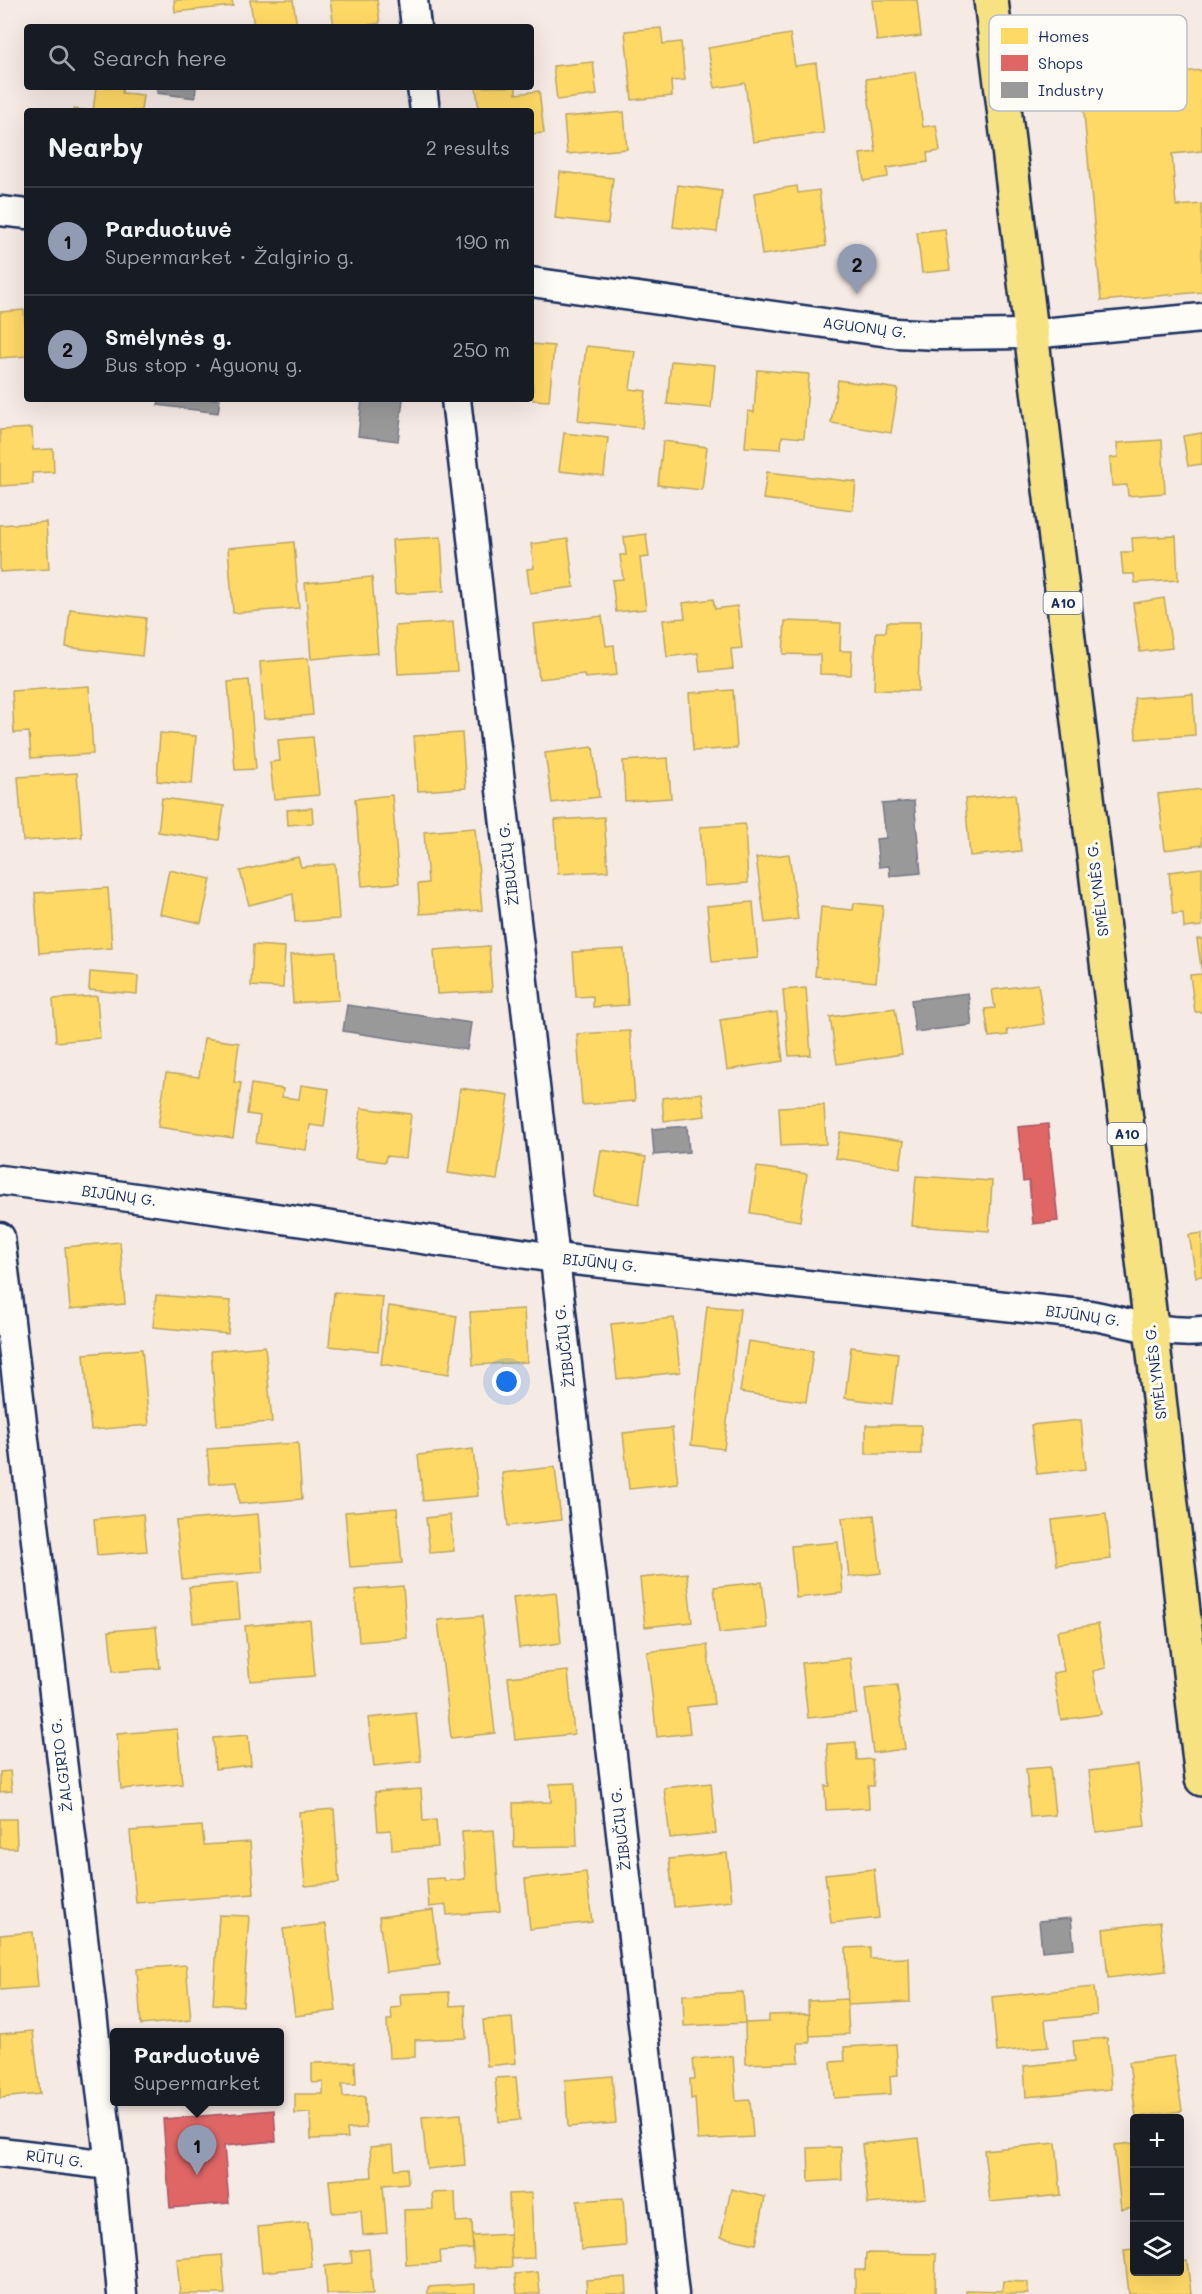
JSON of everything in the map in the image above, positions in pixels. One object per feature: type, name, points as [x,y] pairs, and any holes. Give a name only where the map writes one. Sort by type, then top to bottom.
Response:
[{"type":"highway","name":"SMĖLYNĖS G.","points":[[991,0],[993,15]]},
{"type":"highway","name":"SMĖLYNĖS G.","points":[[1004,111],[1151,1327],[1202,1779]]},
{"type":"street","points":[[413,0],[416,24]]},
{"type":"street","points":[[422,90],[425,108]]},
{"type":"street","points":[[0,211],[24,214]]},
{"type":"street","name":"AGUONŲ G.","points":[[534,282],[896,333],[1030,334],[1202,318]]},
{"type":"street","name":"ŽIBUČIŲ G.","points":[[456,402],[674,2294]]},
{"type":"street","name":"BIJŪNŲ G.","points":[[0,1180],[555,1258],[1090,1315],[1151,1327],[1191,1332],[1202,1331]]},
{"type":"street","name":"ŽALGIRIO G.","points":[[0,1237],[110,2165],[122,2294]]},
{"type":"street","name":"RŪTŲ G.","points":[[0,2152],[110,2165]]},
{"type":"building: Homes","points":[[174,0],[232,0],[233,6],[175,12]]},
{"type":"building: Homes","points":[[250,0],[293,0],[297,24],[254,24]]},
{"type":"building: Homes","points":[[330,0],[377,0],[380,23],[334,24]]},
{"type":"building: Homes","points":[[872,0],[917,0],[921,36],[877,41]]},
{"type":"building: Homes","points":[[661,28],[663,44],[681,42],[685,80],[671,81],[672,96],[632,100],[625,31]]},
{"type":"building: Homes","points":[[790,34],[795,66],[816,63],[824,133],[753,142],[745,83],[715,88],[708,48]]},
{"type":"building: Homes","points":[[593,62],[597,95],[557,100],[553,66]]},
{"type":"building: Homes","points":[[1202,70],[1202,151],[1172,154],[1176,206],[1202,204],[1202,292],[1101,301],[1084,111],[1187,111],[1187,71]]},
{"type":"building: Homes","points":[[915,72],[923,127],[936,125],[940,151],[927,153],[928,162],[887,168],[888,177],[864,181],[860,154],[876,152],[866,79]]},
{"type":"building: Homes","points":[[96,90],[122,90],[122,93],[143,95],[141,108],[93,108]]},
{"type":"building: Homes","points":[[476,90],[516,90],[516,94],[539,91],[544,133],[534,134],[534,108],[479,108]]},
{"type":"building: Homes","points":[[624,112],[627,149],[567,154],[564,117]]},
{"type":"building: Homes","points":[[560,172],[613,178],[608,224],[555,218]]},
{"type":"building: Homes","points":[[678,185],[722,191],[717,232],[673,227]]},
{"type":"building: Homes","points":[[797,186],[798,193],[819,190],[826,246],[762,255],[754,193]]},
{"type":"building: Homes","points":[[945,229],[950,270],[922,273],[917,232]]},
{"type":"building: Homes","points":[[24,310],[24,356],[0,358],[0,312]]},
{"type":"building: Homes","points":[[534,344],[554,346],[549,401],[534,400]]},
{"type":"building: Homes","points":[[586,346],[635,351],[630,389],[646,391],[642,428],[578,421]]},
{"type":"building: Homes","points":[[671,361],[715,365],[711,408],[667,404]]},
{"type":"building: Homes","points":[[757,370],[809,374],[804,438],[782,436],[781,449],[745,447],[748,411],[754,412]]},
{"type":"building: Homes","points":[[838,380],[898,389],[891,433],[831,423]]},
{"type":"building: Homes","points":[[32,428],[33,450],[53,449],[54,472],[32,473],[33,484],[0,486],[0,430]]},
{"type":"building: Homes","points":[[564,433],[608,438],[604,476],[559,471]]},
{"type":"building: Homes","points":[[1202,433],[1202,464],[1188,466],[1183,436]]},
{"type":"building: Homes","points":[[1162,440],[1165,493],[1128,496],[1127,485],[1112,486],[1110,458],[1118,457],[1117,443]]},
{"type":"building: Homes","points":[[663,441],[707,447],[702,490],[658,485]]},
{"type":"building: Homes","points":[[767,472],[856,482],[853,510],[763,499]]},
{"type":"building: Homes","points":[[46,522],[49,569],[0,572],[0,525]]},
{"type":"building: Homes","points":[[646,534],[649,557],[640,558],[646,609],[616,612],[612,580],[623,579],[620,555],[626,555],[624,537]]},
{"type":"building: Homes","points":[[1176,536],[1178,580],[1135,583],[1134,574],[1123,574],[1121,552],[1133,552],[1132,538]]},
{"type":"building: Homes","points":[[441,537],[444,591],[395,594],[392,540]]},
{"type":"building: Homes","points":[[568,539],[574,587],[530,593],[527,569],[534,568],[531,544]]},
{"type":"building: Homes","points":[[294,542],[299,608],[233,613],[228,548]]},
{"type":"building: Homes","points":[[372,577],[378,653],[311,659],[305,583]]},
{"type":"building: Homes","points":[[1164,598],[1172,648],[1140,652],[1133,603]]},
{"type":"building: Homes","points":[[713,599],[715,609],[737,606],[742,648],[731,649],[733,669],[700,672],[698,653],[667,657],[663,620],[685,618],[683,603]]},
{"type":"building: Homes","points":[[70,609],[146,618],[142,656],[66,647]]},
{"type":"building: Homes","points":[[602,616],[606,646],[614,645],[617,675],[585,678],[584,674],[539,679],[533,624]]},
{"type":"building: Homes","points":[[785,621],[841,623],[840,651],[852,651],[851,675],[820,674],[820,655],[783,654]]},
{"type":"building: Homes","points":[[453,622],[457,671],[398,674],[395,626]]},
{"type":"building: Homes","points":[[887,622],[920,622],[918,691],[874,690],[876,632],[886,632]]},
{"type":"building: Homes","points":[[308,658],[313,715],[264,719],[260,662]]},
{"type":"building: Homes","points":[[249,680],[256,769],[235,770],[228,682]]},
{"type":"building: Homes","points":[[89,686],[93,754],[31,758],[29,732],[14,733],[12,691]]},
{"type":"building: Homes","points":[[733,690],[737,748],[693,751],[689,693]]},
{"type":"building: Homes","points":[[1193,694],[1195,735],[1136,739],[1134,698]]},
{"type":"building: Homes","points":[[160,733],[196,736],[192,784],[157,781]]},
{"type":"building: Homes","points":[[462,733],[466,788],[418,791],[414,736]]},
{"type":"building: Homes","points":[[313,737],[319,795],[274,799],[270,762],[280,761],[278,740]]},
{"type":"building: Homes","points":[[593,747],[599,797],[552,803],[545,753]]},
{"type":"building: Homes","points":[[668,758],[671,798],[625,801],[623,761]]},
{"type":"building: Homes","points":[[77,773],[82,837],[23,841],[18,777]]},
{"type":"building: Homes","points":[[1202,789],[1202,845],[1165,850],[1158,794]]},
{"type":"building: Homes","points":[[1015,794],[1021,851],[970,856],[965,799]]},
{"type":"building: Homes","points":[[392,795],[399,883],[362,886],[355,799]]},
{"type":"building: Homes","points":[[162,798],[224,806],[219,840],[158,832]]},
{"type":"building: Homes","points":[[312,808],[313,823],[288,825],[287,810]]},
{"type":"building: Homes","points":[[604,817],[608,871],[558,874],[555,820]]},
{"type":"building: Homes","points":[[745,824],[748,883],[704,886],[700,827]]},
{"type":"building: Homes","points":[[475,828],[482,910],[420,914],[418,884],[428,883],[424,832]]},
{"type":"building: Homes","points":[[789,854],[798,919],[765,923],[756,858]]},
{"type":"building: Homes","points":[[298,857],[301,867],[335,864],[339,919],[295,922],[293,894],[249,905],[240,871]]},
{"type":"building: Homes","points":[[1202,868],[1202,926],[1184,928],[1183,913],[1173,914],[1169,872]]},
{"type":"building: Homes","points":[[169,870],[211,879],[201,923],[160,914]]},
{"type":"building: Homes","points":[[108,888],[112,948],[39,953],[35,893]]},
{"type":"building: Homes","points":[[753,902],[758,958],[712,962],[707,906]]},
{"type":"building: Homes","points":[[854,903],[883,906],[876,982],[815,976],[821,907],[853,910]]},
{"type":"building: Homes","points":[[1197,939],[1202,939],[1202,974]]},
{"type":"building: Homes","points":[[253,945],[285,947],[283,988],[251,986]]},
{"type":"building: Homes","points":[[489,946],[492,991],[437,994],[434,950]]},
{"type":"building: Homes","points":[[624,949],[628,1005],[593,1007],[593,996],[576,997],[573,952]]},
{"type":"building: Homes","points":[[336,952],[339,1000],[293,1003],[290,955]]},
{"type":"building: Homes","points":[[90,972],[138,976],[137,994],[89,990]]},
{"type":"building: Homes","points":[[1202,974],[1202,1012],[1195,1012],[1190,975]]},
{"type":"building: Homes","points":[[1038,984],[1044,1024],[1007,1030],[1008,1035],[989,1037],[985,1009],[995,1008],[992,990]]},
{"type":"building: Homes","points":[[806,988],[811,1055],[789,1056],[783,990]]},
{"type":"building: Homes","points":[[97,996],[100,1038],[56,1042],[53,999]]},
{"type":"building: Homes","points":[[895,1008],[902,1054],[837,1064],[830,1017]]},
{"type":"building: Homes","points":[[777,1012],[783,1061],[727,1070],[720,1020]]},
{"type":"building: Homes","points":[[630,1031],[635,1101],[582,1105],[577,1034]]},
{"type":"building: Homes","points":[[204,1038],[239,1043],[234,1082],[241,1083],[233,1138],[158,1127],[166,1073],[199,1077]]},
{"type":"building: Homes","points":[[251,1084],[283,1089],[282,1097],[299,1099],[301,1085],[329,1089],[324,1127],[310,1125],[306,1150],[256,1143],[260,1116],[247,1114]]},
{"type":"building: Homes","points":[[460,1088],[509,1095],[497,1180],[448,1173]]},
{"type":"building: Homes","points":[[702,1093],[705,1116],[664,1121],[662,1098]]},
{"type":"building: Homes","points":[[824,1105],[826,1144],[781,1146],[779,1107]]},
{"type":"building: Homes","points":[[361,1108],[411,1114],[406,1158],[386,1156],[385,1162],[355,1158]]},
{"type":"building: Homes","points":[[840,1132],[904,1141],[900,1168],[835,1158]]},
{"type":"building: Homes","points":[[601,1150],[646,1157],[639,1204],[594,1196]]},
{"type":"building: Homes","points":[[757,1167],[807,1174],[800,1221],[750,1213]]},
{"type":"building: Homes","points":[[916,1176],[992,1181],[989,1231],[912,1226]]},
{"type":"building: Homes","points":[[1202,1233],[1202,1276],[1196,1277],[1189,1235]]},
{"type":"building: Homes","points":[[120,1242],[125,1304],[70,1309],[65,1247]]},
{"type":"building: Homes","points":[[334,1292],[383,1297],[378,1351],[329,1346]]},
{"type":"building: Homes","points":[[156,1295],[231,1301],[228,1334],[153,1327]]},
{"type":"building: Homes","points":[[389,1306],[457,1316],[449,1374],[381,1364]]},
{"type":"building: Homes","points":[[707,1306],[740,1309],[724,1449],[691,1445]]},
{"type":"building: Homes","points":[[524,1309],[527,1362],[473,1365],[470,1312]]},
{"type":"building: Homes","points":[[674,1318],[680,1372],[617,1379],[611,1324]]},
{"type":"building: Homes","points":[[748,1341],[813,1351],[806,1402],[740,1392]]},
{"type":"building: Homes","points":[[265,1346],[272,1422],[217,1426],[211,1351]]},
{"type":"building: Homes","points":[[851,1347],[898,1353],[892,1404],[845,1398]]},
{"type":"building: Homes","points":[[142,1349],[149,1425],[91,1430],[84,1354]]},
{"type":"building: Homes","points":[[1081,1420],[1086,1469],[1037,1474],[1031,1425]]},
{"type":"building: Homes","points":[[866,1425],[921,1425],[921,1454],[866,1454]]},
{"type":"building: Homes","points":[[672,1428],[678,1484],[629,1489],[623,1433]]},
{"type":"building: Homes","points":[[298,1443],[302,1499],[239,1504],[237,1482],[210,1484],[207,1449]]},
{"type":"building: Homes","points":[[473,1449],[478,1496],[423,1501],[418,1455]]},
{"type":"building: Homes","points":[[555,1467],[561,1520],[508,1526],[502,1473]]},
{"type":"building: Homes","points":[[397,1508],[402,1563],[350,1567],[345,1512]]},
{"type":"building: Homes","points":[[143,1514],[147,1551],[97,1555],[94,1519]]},
{"type":"building: Homes","points":[[258,1514],[263,1572],[182,1579],[176,1521]]},
{"type":"building: Homes","points":[[1106,1514],[1111,1559],[1057,1565],[1052,1520]]},
{"type":"building: Homes","points":[[450,1515],[454,1551],[430,1553],[426,1518]]},
{"type":"building: Homes","points":[[874,1515],[881,1573],[849,1577],[842,1518]]},
{"type":"building: Homes","points":[[838,1542],[843,1593],[796,1598],[791,1546]]},
{"type":"building: Homes","points":[[687,1573],[692,1622],[645,1627],[640,1578]]},
{"type":"building: Homes","points":[[762,1582],[767,1628],[719,1633],[714,1587]]},
{"type":"building: Homes","points":[[237,1583],[240,1619],[193,1623],[189,1587]]},
{"type":"building: Homes","points":[[403,1586],[407,1638],[359,1642],[355,1590]]},
{"type":"building: Homes","points":[[556,1592],[561,1643],[519,1648],[513,1597]]},
{"type":"building: Homes","points":[[482,1616],[495,1733],[451,1738],[438,1620]]},
{"type":"building: Homes","points":[[310,1620],[315,1676],[250,1681],[245,1626]]},
{"type":"building: Homes","points":[[1098,1624],[1106,1668],[1093,1671],[1101,1714],[1061,1720],[1053,1673],[1064,1671],[1057,1631]]},
{"type":"building: Homes","points":[[156,1627],[160,1668],[113,1672],[109,1631]]},
{"type":"building: Homes","points":[[707,1645],[714,1704],[687,1707],[690,1733],[657,1737],[647,1652]]},
{"type":"building: Homes","points":[[850,1658],[856,1713],[808,1718],[802,1663]]},
{"type":"building: Homes","points":[[568,1671],[574,1734],[515,1740],[508,1677]]},
{"type":"building: Homes","points":[[897,1685],[905,1749],[873,1753],[865,1689]]},
{"type":"building: Homes","points":[[416,1713],[421,1761],[374,1766],[368,1718]]},
{"type":"building: Homes","points":[[177,1729],[182,1784],[121,1789],[117,1734]]},
{"type":"building: Homes","points":[[248,1735],[251,1765],[215,1769],[213,1738]]},
{"type":"building: Homes","points":[[856,1742],[857,1760],[872,1759],[874,1786],[868,1786],[869,1808],[826,1810],[825,1786],[830,1786],[827,1744]]},
{"type":"building: Homes","points":[[1138,1765],[1145,1826],[1096,1832],[1089,1771]]},
{"type":"building: Homes","points":[[1050,1767],[1055,1815],[1030,1817],[1026,1769]]},
{"type":"building: Homes","points":[[10,1771],[12,1791],[0,1792],[0,1772]]},
{"type":"building: Homes","points":[[575,1783],[577,1846],[514,1847],[513,1803],[551,1802],[550,1784]]},
{"type":"building: Homes","points":[[711,1783],[716,1833],[670,1838],[664,1788]]},
{"type":"building: Homes","points":[[421,1789],[423,1821],[436,1820],[438,1847],[392,1850],[391,1830],[378,1831],[375,1792]]},
{"type":"building: Homes","points":[[334,1809],[339,1883],[305,1886],[299,1812]]},
{"type":"building: Homes","points":[[0,1819],[16,1819],[17,1848],[0,1848]]},
{"type":"building: Homes","points":[[202,1826],[204,1845],[250,1842],[254,1894],[136,1903],[130,1831]]},
{"type":"building: Homes","points":[[494,1830],[500,1911],[447,1915],[446,1905],[429,1907],[427,1879],[444,1878],[445,1881],[465,1879],[462,1832]]},
{"type":"building: Homes","points":[[727,1853],[732,1901],[674,1907],[669,1859]]},
{"type":"building: Homes","points":[[874,1869],[879,1918],[831,1923],[825,1874]]},
{"type":"building: Homes","points":[[586,1872],[592,1922],[530,1929],[525,1879]]},
{"type":"building: Homes","points":[[433,1910],[440,1965],[386,1972],[379,1917]]},
{"type":"building: Homes","points":[[219,1915],[249,1916],[243,2006],[213,2004]]},
{"type":"building: Homes","points":[[1160,1922],[1166,1971],[1108,1978],[1103,1929]]},
{"type":"building: Homes","points":[[326,1924],[336,2011],[295,2016],[283,1929]]},
{"type":"building: Homes","points":[[33,1932],[38,1987],[0,1990],[0,1935]]},
{"type":"building: Homes","points":[[870,1947],[870,1959],[909,1958],[910,2002],[848,2005],[846,1948]]},
{"type":"building: Homes","points":[[186,1965],[191,2020],[141,2025],[137,1969]]},
{"type":"building: Homes","points":[[1094,1987],[1097,2015],[1045,2020],[1048,2047],[997,2052],[992,1997]]},
{"type":"building: Homes","points":[[449,1992],[450,2006],[465,2005],[466,2038],[415,2040],[415,2057],[389,2058],[387,2020],[392,2020],[391,2008],[401,2007],[400,1994]]},
{"type":"building: Homes","points":[[743,1992],[745,2023],[684,2026],[683,1995]]},
{"type":"building: Homes","points":[[847,1999],[849,2034],[809,2036],[808,2001]]},
{"type":"building: Homes","points":[[809,2014],[810,2043],[798,2043],[799,2062],[746,2064],[745,2023],[769,2022],[769,2015]]},
{"type":"building: Homes","points":[[512,2018],[516,2063],[487,2066],[483,2020]]},
{"type":"building: Homes","points":[[33,2031],[40,2094],[0,2098],[0,2034]]},
{"type":"building: Homes","points":[[1107,2038],[1111,2089],[1026,2097],[1024,2066],[1075,2061],[1073,2041]]},
{"type":"building: Homes","points":[[896,2044],[898,2075],[890,2076],[891,2094],[834,2098],[831,2062],[845,2061],[844,2047]]},
{"type":"building: Homes","points":[[733,2056],[736,2101],[750,2100],[753,2137],[698,2140],[695,2098],[691,2099],[690,2079],[695,2079],[693,2059]]},
{"type":"building: Homes","points":[[1174,2056],[1182,2111],[1136,2114],[1129,2062]]},
{"type":"building: Homes","points":[[355,2062],[356,2084],[342,2084],[343,2097],[365,2096],[366,2128],[347,2129],[348,2138],[311,2139],[310,2113],[295,2114],[295,2094],[323,2094],[323,2082],[312,2083],[312,2063]]},
{"type":"building: Homes","points":[[612,2076],[616,2123],[568,2127],[565,2080]]},
{"type":"building: Homes","points":[[516,2077],[520,2120],[499,2122],[495,2078]]},
{"type":"building: Homes","points":[[461,2114],[465,2165],[427,2169],[422,2117]]},
{"type":"building: Homes","points":[[919,2138],[926,2198],[868,2204],[862,2144]]},
{"type":"building: Homes","points":[[1056,2143],[1061,2195],[990,2202],[984,2150]]},
{"type":"building: Homes","points":[[1130,2143],[1130,2208],[1121,2209],[1114,2145]]},
{"type":"building: Homes","points":[[393,2145],[395,2169],[407,2168],[408,2183],[383,2185],[387,2233],[363,2235],[361,2211],[332,2213],[329,2180],[372,2177],[370,2147]]},
{"type":"building: Homes","points":[[841,2147],[842,2180],[809,2182],[808,2148]]},
{"type":"building: Homes","points":[[731,2189],[765,2197],[756,2244],[721,2237]]},
{"type":"building: Homes","points":[[455,2192],[456,2222],[472,2221],[473,2249],[440,2251],[441,2263],[406,2265],[404,2210],[433,2209],[432,2193]]},
{"type":"building: Homes","points":[[531,2193],[534,2258],[511,2259],[509,2194]]},
{"type":"building: Homes","points":[[623,2198],[626,2246],[581,2250],[577,2201]]},
{"type":"building: Homes","points":[[308,2222],[312,2267],[262,2272],[258,2227]]},
{"type":"building: Homes","points":[[510,2234],[512,2267],[474,2268],[472,2236]]},
{"type":"building: Homes","points":[[369,2249],[373,2294],[327,2294],[325,2266],[352,2263],[351,2251]]},
{"type":"building: Homes","points":[[1130,2249],[1130,2276],[1184,2276],[1184,2261],[1187,2261],[1191,2294],[1129,2294],[1124,2250]]},
{"type":"building: Homes","points":[[866,2253],[936,2254],[935,2294],[855,2294],[855,2270],[865,2270]]},
{"type":"building: Homes","points":[[222,2255],[225,2294],[180,2294],[177,2259]]},
{"type":"building: Homes","points":[[538,2272],[540,2294],[517,2294],[515,2274]]},
{"type":"building: Homes","points":[[626,2277],[627,2294],[587,2294],[586,2280]]},
{"type":"building: Homes","points":[[1003,2281],[1028,2282],[1028,2294],[966,2294],[966,2290],[1002,2291]]},
{"type":"building: Homes","points":[[475,2284],[475,2294],[428,2294],[428,2287]]},
{"type":"building: Shops","points":[[1048,1124],[1058,1221],[1033,1224],[1029,1181],[1023,1182],[1018,1127]]},
{"type":"building: Shops","points":[[274,2110],[276,2141],[224,2146],[229,2203],[170,2208],[163,2119]]},
{"type":"building: Industry","points":[[158,90],[196,90],[195,98],[157,93]]},
{"type":"building: Industry","points":[[158,402],[220,402],[218,413],[158,405]]},
{"type":"building: Industry","points":[[362,402],[403,402],[398,441],[358,436]]},
{"type":"building: Industry","points":[[914,801],[921,873],[890,876],[889,866],[879,867],[876,839],[886,838],[882,804]]},
{"type":"building: Industry","points":[[968,993],[972,1025],[915,1032],[911,1000]]},
{"type":"building: Industry","points":[[347,1005],[471,1023],[467,1050],[343,1031]]},
{"type":"building: Industry","points":[[687,1126],[689,1152],[654,1155],[652,1129]]},
{"type":"building: Industry","points":[[1071,1918],[1074,1948],[1042,1951],[1039,1921]]},
{"type":"place","name":"Smėlynės g.","points":[[857,294]]},
{"type":"place","name":"Parduotuvė","points":[[197,2175]]}]
